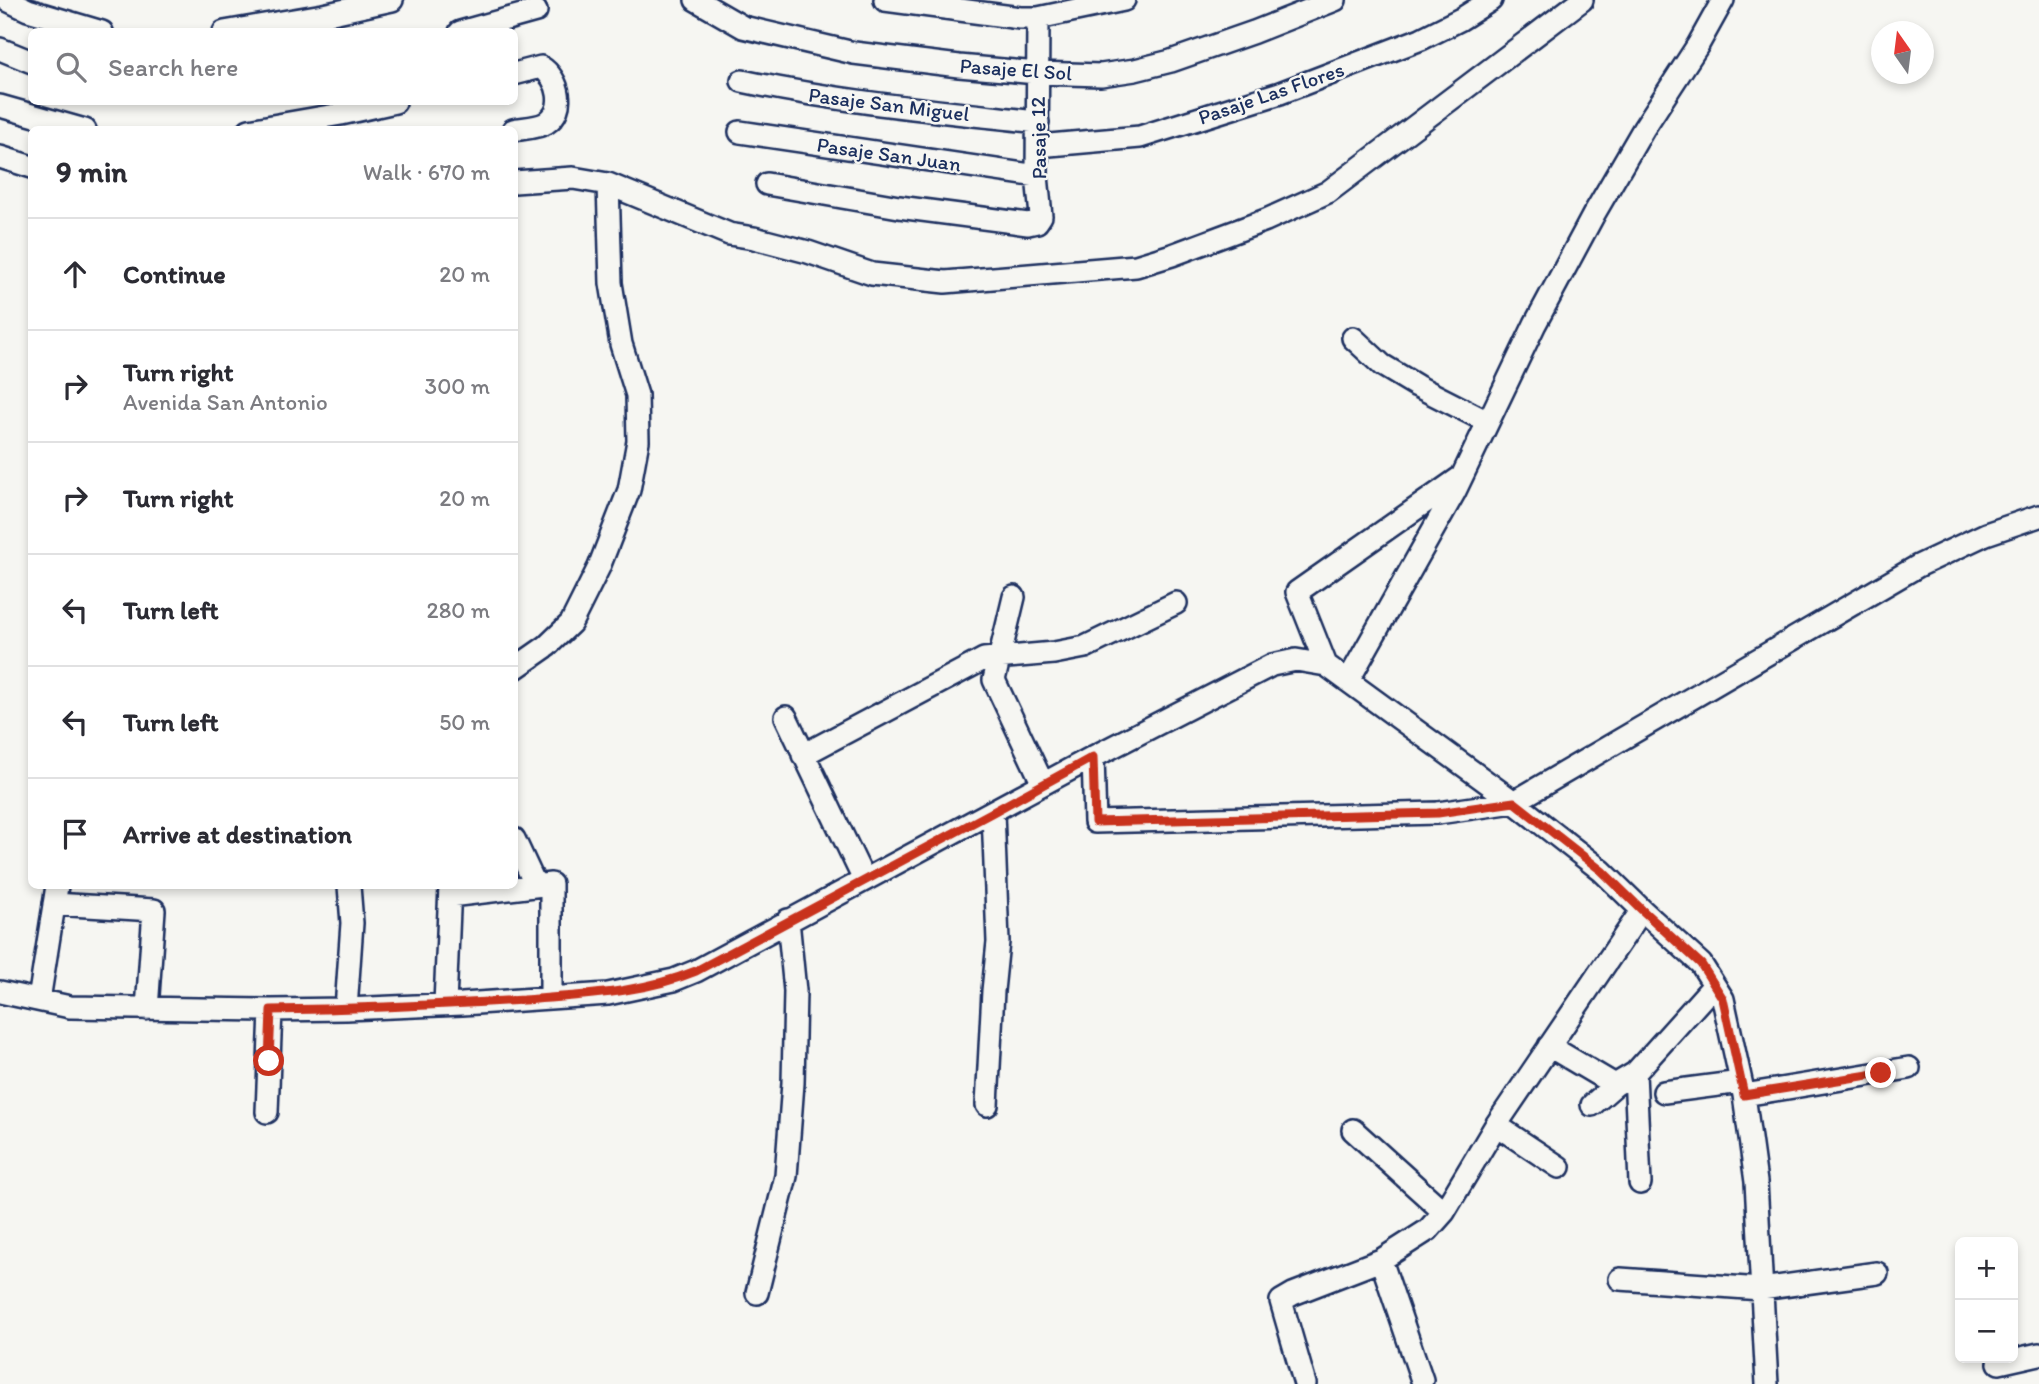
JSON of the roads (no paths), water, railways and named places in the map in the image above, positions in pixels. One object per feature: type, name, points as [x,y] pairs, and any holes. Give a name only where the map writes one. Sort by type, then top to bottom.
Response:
[{"type":"street","points":[[7,0],[27,10],[88,28]]},
{"type":"street","points":[[247,28],[392,0]]},
{"type":"street","name":"Pasaje El Sol","points":[[696,0],[743,27],[854,52],[959,66],[1101,75],[1171,61],[1335,0]]},
{"type":"street","points":[[885,0],[1020,19],[1047,11],[1124,0]]},
{"type":"street","name":"Pasaje Las Flores","points":[[1038,146],[1140,137],[1280,93],[1421,39],[1491,0]]},
{"type":"street","points":[[518,182],[573,178],[608,184],[729,234],[808,252],[873,274],[945,282],[1136,266],[1266,220],[1328,192],[1582,0]]},
{"type":"street","points":[[1349,681],[1463,475],[1535,324],[1594,214],[1723,0]]},
{"type":"street","points":[[474,28],[536,11]]},
{"type":"street","name":"Pasaje 12","points":[[767,184],[898,207],[1028,224],[1037,222],[1041,216],[1037,176],[1037,73],[1047,11]]},
{"type":"street","points":[[0,50],[28,60]]},
{"type":"street","points":[[518,73],[541,67],[554,78],[558,93],[557,108],[550,121],[544,125],[518,129]]},
{"type":"street","name":"Pasaje San Miguel","points":[[742,81],[856,102],[1038,122]]},
{"type":"street","points":[[272,126],[382,105]]},
{"type":"street","points":[[0,106],[71,126]]},
{"type":"street","name":"Pasaje San Juan","points":[[740,132],[1037,176]]},
{"type":"street","points":[[0,157],[28,166]]},
{"type":"street","points":[[518,666],[547,646],[571,623],[599,567],[629,490],[638,442],[637,395],[621,344],[611,282],[608,184]]},
{"type":"street","points":[[1353,338],[1382,365],[1488,422]]},
{"type":"street","points":[[1326,665],[1297,592],[1463,475]]},
{"type":"street","points":[[1093,757],[1095,822],[1438,813],[1514,802],[1918,566],[1986,534],[2039,516]]},
{"type":"street","points":[[1014,597],[994,680],[1044,784]]},
{"type":"street","points":[[803,755],[984,659],[1054,653],[1085,647],[1176,603]]},
{"type":"street","points":[[0,992],[70,1007],[346,1009],[608,994],[674,980],[696,971],[1093,757],[1272,665],[1296,660],[1326,665],[1514,802],[1602,871],[1701,964],[1723,999],[1743,1089],[1756,1182],[1767,1384]]},
{"type":"street","points":[[786,717],[864,880]]},
{"type":"street","points":[[987,1105],[998,943],[993,812]]},
{"type":"street","points":[[518,845],[544,885],[551,998]]},
{"type":"street","points":[[518,887],[544,885]]},
{"type":"street","points":[[346,1009],[352,923],[349,889]]},
{"type":"street","points":[[445,1004],[450,891],[481,889]]},
{"type":"street","points":[[39,1000],[55,895],[154,911],[147,1009]]},
{"type":"street","points":[[1305,1384],[1281,1301],[1381,1260],[1428,1230],[1444,1212],[1496,1125],[1642,910]]},
{"type":"street","points":[[757,1293],[786,1177],[793,1083],[795,991],[788,920]]},
{"type":"street","points":[[1592,1105],[1615,1085],[1635,1073],[1714,985]]},
{"type":"street","points":[[267,1112],[271,1010]]},
{"type":"street","points":[[1549,1046],[1615,1085]]},
{"type":"street","points":[[1664,1092],[1743,1089],[1909,1068]]},
{"type":"street","points":[[1635,1073],[1640,1183]]},
{"type":"street","points":[[1496,1125],[1559,1167]]},
{"type":"street","points":[[1353,1130],[1444,1212]]},
{"type":"street","points":[[1381,1260],[1422,1380]]},
{"type":"street","points":[[1620,1279],[1761,1289],[1877,1273]]},
{"type":"street","points":[[2018,1359],[2039,1354]]}]
